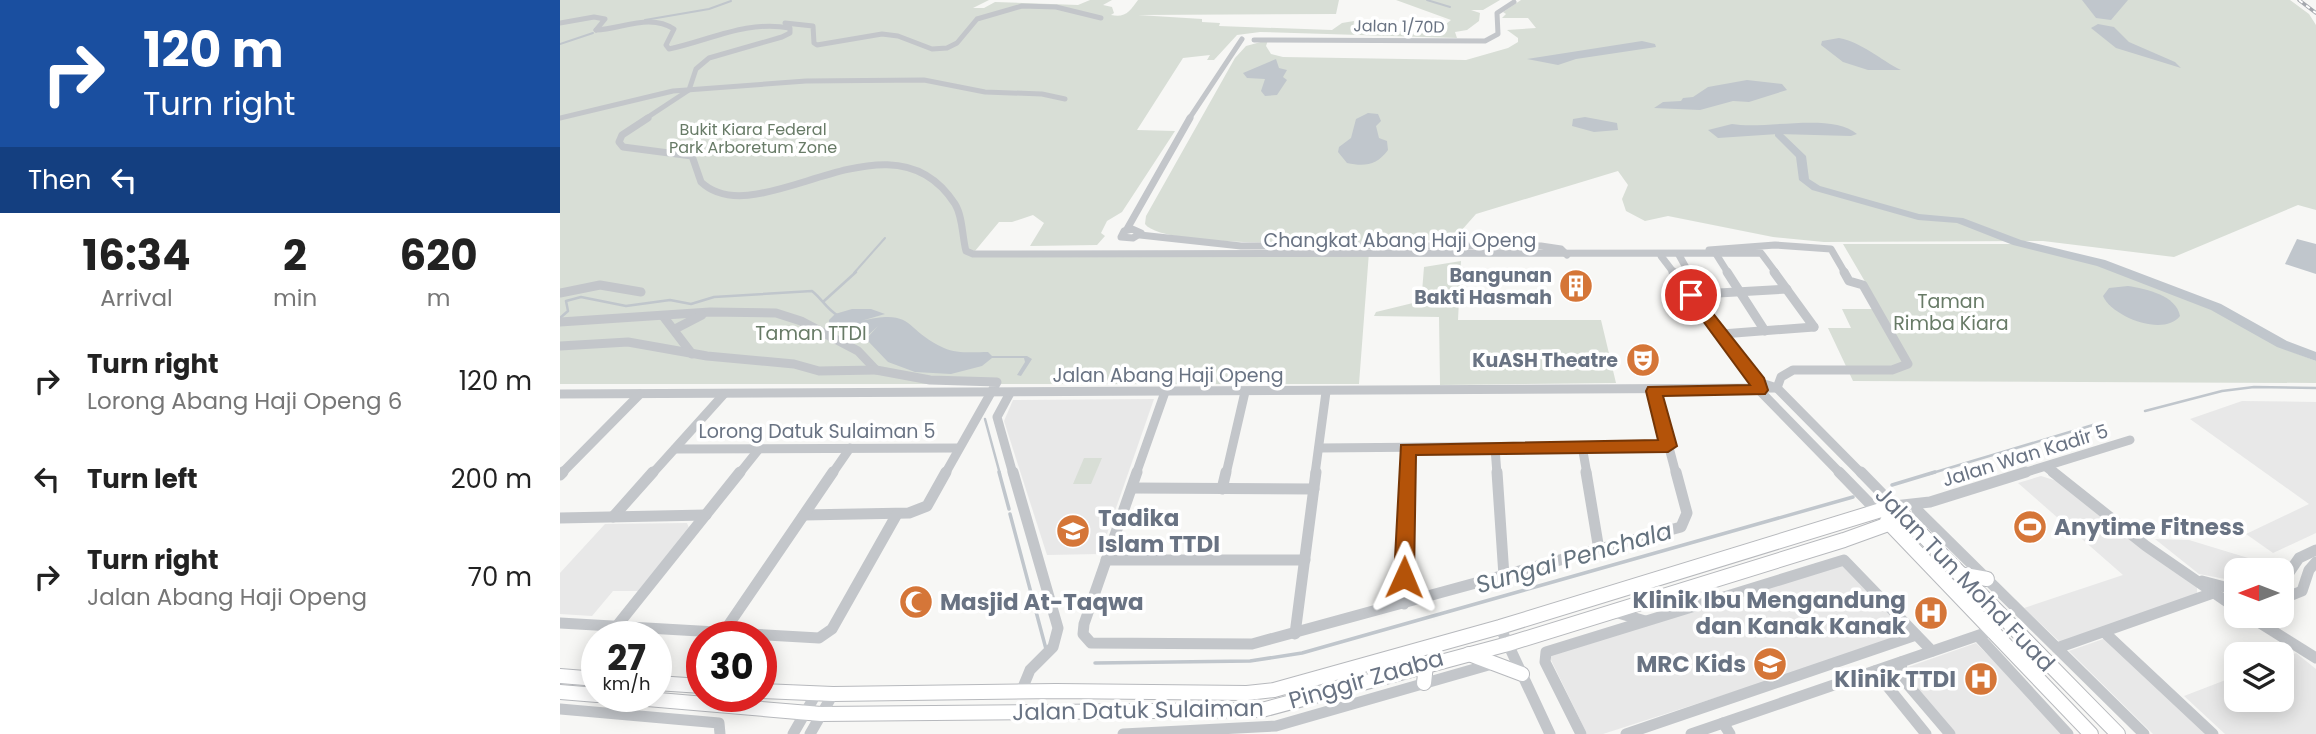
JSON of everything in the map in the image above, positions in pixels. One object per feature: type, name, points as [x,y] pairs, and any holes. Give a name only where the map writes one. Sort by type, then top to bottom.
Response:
[{"type":"main road","name":"Jalan Datuk Sulaiman","points":[[777,692],[1247,693],[1274,690],[1500,627],[1894,506]]},
{"type":"main road","name":"Jalan Tun Mohd Fuad","points":[[1894,506],[1911,514],[1963,577],[2116,732]]},
{"type":"main road","name":"Jalan Tun Mohd Fuad","points":[[1877,511],[2091,734]]},
{"type":"main road","name":"Jalan Datuk Sulaiman","points":[[672,702],[804,714],[1262,710],[1508,644],[1844,540],[1911,514]]},
{"type":"main road","points":[[1865,533],[1896,535],[1907,541]]},
{"type":"main road","points":[[1963,577],[1987,579]]},
{"type":"main road","points":[[1963,577],[1992,616],[1996,624],[1994,630]]},
{"type":"main road","points":[[1469,654],[1522,674]]},
{"type":"main road","points":[[1424,683],[1426,665]]},
{"type":"main road","points":[[560,676],[581,677]]},
{"type":"main road","points":[[560,692],[581,694]]},
{"type":"street","name":"Jalan 1/70D","points":[[1249,40],[1485,41],[1496,37],[1497,13],[1512,1]]},
{"type":"street","points":[[560,23],[599,17],[606,20],[596,29],[601,31],[643,23],[666,23],[674,29],[666,45],[669,49],[732,29],[797,23],[813,26],[814,43],[817,45],[890,34],[928,49],[938,50],[955,44],[977,19],[1009,9],[1062,5],[1101,18]]},
{"type":"street","points":[[689,90],[696,69],[709,58],[790,33],[790,28],[774,25]]},
{"type":"street","points":[[1249,40],[1196,107],[1127,229],[1137,234],[1240,250],[1531,248],[1563,253]]},
{"type":"street","points":[[1137,234],[1140,216],[1228,61],[1249,40]]},
{"type":"street","points":[[560,118],[668,92],[806,81],[923,80],[985,92],[1042,94],[1065,99]]},
{"type":"street","name":"Changkat Abang Haji Openg","points":[[689,90],[622,135],[619,142],[623,146],[692,156],[698,177],[704,185],[724,193],[777,190],[860,167],[905,163],[930,174],[956,206],[966,251],[973,254],[1563,253],[1661,256],[1761,253],[1787,289]]},
{"type":"street","points":[[1765,331],[1709,250],[1775,245],[1831,249],[1849,281],[1863,285],[1908,364],[1892,370],[1793,370],[1782,377],[1777,388]]},
{"type":"street","points":[[1679,255],[1701,294],[1787,289],[1814,327],[1722,334]]},
{"type":"street","name":"Jalan Tun Mohd Fuad","points":[[1661,256],[1759,386],[1877,511]]},
{"type":"street","points":[[560,293],[593,286],[611,286],[626,292],[641,292]]},
{"type":"street","points":[[675,328],[710,312]]},
{"type":"street","points":[[560,322],[710,312],[789,316],[858,351],[876,370]]},
{"type":"street","points":[[663,316],[675,328],[692,354]]},
{"type":"street","points":[[560,346],[628,342],[692,354],[778,362],[818,371],[876,370],[930,380],[995,380],[927,506],[897,514],[804,515]]},
{"type":"street","name":"Jalan Abang Haji Openg","points":[[560,394],[1654,391],[1759,386],[1777,388]]},
{"type":"street","name":"Jalan Tun Mohd Fuad","points":[[1777,388],[1894,506]]},
{"type":"street","points":[[1165,392],[1084,624],[1083,634],[1091,643],[1252,644],[1681,527],[1686,521],[1687,513],[1654,391]]},
{"type":"street","points":[[1222,489],[1245,392]]},
{"type":"street","points":[[1295,634],[1326,392]]},
{"type":"street","points":[[1010,393],[997,417],[1057,621],[1058,641],[1050,654],[1029,671],[1021,692]]},
{"type":"street","points":[[560,475],[640,394]]},
{"type":"street","points":[[613,517],[724,394]]},
{"type":"street","points":[[1801,433],[1804,424],[1812,423]]},
{"type":"street","name":"Jalan Wan Kadir 5","points":[[1894,506],[1930,502],[2130,440]]},
{"type":"street","points":[[1583,446],[1599,550]]},
{"type":"street","points":[[1319,448],[1668,446]]},
{"type":"street","name":"Lorong Datuk Sulaiman 5","points":[[675,449],[959,448]]},
{"type":"street","points":[[1495,448],[1504,576]]},
{"type":"street","points":[[621,621],[759,449]]},
{"type":"street","points":[[731,621],[850,449]]},
{"type":"street","points":[[1404,604],[1408,449]]},
{"type":"street","points":[[2046,467],[2187,575],[2224,600]]},
{"type":"street","points":[[1132,488],[1314,489]]},
{"type":"street","name":"Jalan Wan Kadir 5","points":[[1911,514],[1930,502]]},
{"type":"street","points":[[777,636],[819,638],[832,628],[897,514]]},
{"type":"street","name":"Jalan Tun Mohd Fuad","points":[[1911,514],[1987,579],[2144,734]]},
{"type":"street","points":[[560,518],[706,515]]},
{"type":"street","points":[[1844,540],[1844,560]]},
{"type":"street","points":[[2294,565],[2299,558],[2316,550]]},
{"type":"street","points":[[1106,560],[1305,560]]},
{"type":"street","points":[[1581,734],[1543,656],[1546,652],[1844,560],[1850,563],[1932,651]]},
{"type":"street","points":[[2294,594],[2302,591],[2309,570],[2316,562]]},
{"type":"street","points":[[2187,575],[2224,588]]},
{"type":"street","points":[[2057,648],[2213,593]]},
{"type":"street","points":[[1614,611],[1647,621]]},
{"type":"street","points":[[560,623],[581,624]]},
{"type":"street","points":[[1500,627],[1550,734]]},
{"type":"street","points":[[2269,628],[2316,658]]},
{"type":"street","points":[[1690,734],[1727,728],[1874,671],[1994,630]]},
{"type":"street","points":[[2104,632],[2213,734]]},
{"type":"street","points":[[1626,734],[1916,635]]},
{"type":"street","name":"Jalan Tun Mohd Fuad","points":[[1978,636],[2068,734]]},
{"type":"street","points":[[1901,662],[1903,679],[1950,734]]},
{"type":"street","name":"Pinggir Zaaba","points":[[1123,734],[1276,726],[1493,663]]},
{"type":"street","points":[[1874,671],[1926,734]]},
{"type":"street","points":[[793,734],[816,694]]},
{"type":"street","points":[[810,734],[833,694]]},
{"type":"street","points":[[2116,708],[2116,732]]},
{"type":"street","points":[[560,709],[719,723],[720,734]]},
{"type":"shaded area","points":[[2082,0],[2128,0],[2111,20],[2096,18]]},
{"type":"shaded area","points":[[2098,24],[2114,27],[2129,42],[2175,62],[2181,68],[2116,48],[2091,28]]},
{"type":"shaded area","points":[[1839,38],[1863,47],[1901,70],[1868,70],[1843,62],[1821,45],[1822,41]]},
{"type":"shaded area","points":[[1642,41],[1655,44],[1656,47],[1576,59],[1558,65],[1527,59]]},
{"type":"shaded area","points":[[1276,59],[1279,68],[1287,70],[1283,77],[1287,80],[1277,95],[1265,96],[1261,91],[1265,79],[1247,78],[1243,73]]},
{"type":"shaded area","points":[[1747,80],[1782,84],[1787,90],[1749,102],[1733,101],[1700,110],[1654,108],[1663,102],[1693,97],[1708,87]]},
{"type":"shaded area","points":[[1368,113],[1378,114],[1381,121],[1376,126],[1379,138],[1387,141],[1388,150],[1370,164],[1347,163],[1338,152],[1339,147],[1351,138],[1356,119]]},
{"type":"shaded area","points":[[1585,117],[1617,123],[1618,130],[1594,132],[1572,126],[1573,119]]},
{"type":"shaded area","points":[[1732,124],[1832,124],[1857,134],[1778,134],[1718,138],[1708,130]]},
{"type":"shaded area","points":[[2297,239],[2316,244],[2316,274],[2285,264]]},
{"type":"shaded area","points":[[2128,286],[2167,298],[2180,316],[2162,325],[2139,322],[2127,317],[2108,304],[2103,296],[2109,288]]},
{"type":"shaded area","points":[[852,309],[871,309],[885,314],[861,321],[891,317],[901,319],[931,341],[949,350],[988,352],[992,356],[1027,356],[1032,359],[1021,376],[1017,375],[1025,362],[1024,358],[992,358],[982,366],[951,374],[915,372],[888,362],[866,339],[878,326],[864,339],[829,326],[829,320],[835,314]]},
{"type":"shaded area","points":[[1154,399],[1100,554],[1047,555],[1004,421],[1013,400]]},
{"type":"shaded area","points":[[2242,401],[2316,402],[2316,533],[2273,553],[2246,534],[2309,504],[2190,419]]},
{"type":"shaded area","points":[[2041,476],[2057,481],[2197,587],[2197,595],[2061,643],[2024,608],[2123,575],[2018,483]]},
{"type":"shaded area","points":[[687,523],[689,528],[638,591],[613,591],[592,616],[560,614],[560,573],[605,524]]},
{"type":"shaded area","points":[[2155,539],[2189,540],[2248,558],[2224,558],[2224,579],[2199,574]]},
{"type":"shaded area","points":[[1851,560],[1917,633],[1603,734],[1587,734],[1549,656]]},
{"type":"shaded area","points":[[2106,638],[2208,734],[2153,734],[2069,651]]},
{"type":"shaded area","points":[[1976,643],[2066,734],[1952,734],[1906,675],[1908,667]]},
{"type":"shaded area","points":[[2294,654],[2316,669],[2316,734],[2225,734],[2184,696],[2224,681],[2224,712],[2294,712]]},
{"type":"green space","points":[[560,0],[989,0],[973,8],[984,8],[995,2],[1078,5],[1090,0],[1112,0],[1103,5],[1112,7],[1114,13],[1111,15],[1116,16],[1127,13],[1138,0],[1339,0],[1336,14],[1138,15],[1202,19],[1202,22],[1220,23],[1219,26],[1332,30],[1342,23],[1354,21],[1353,31],[1437,31],[1451,20],[1396,0],[1500,0],[1483,10],[1471,10],[1480,13],[1479,21],[1467,30],[1455,32],[1457,38],[1260,32],[1237,35],[1214,60],[1207,60],[1210,55],[1183,58],[1137,130],[1175,131],[1122,212],[1107,221],[1101,233],[1105,236],[1097,245],[1030,246],[1044,223],[1033,215],[1012,222],[999,222],[975,251],[1369,252],[1359,384],[560,384]]},
{"type":"green space","points":[[1521,0],[2290,0],[2309,14],[2316,25],[2316,210],[2298,205],[2174,257],[2043,241],[1824,242],[1773,237],[1668,216],[1645,221],[1626,211],[1622,199],[1628,185],[1618,171],[1476,214],[1453,240],[1240,242],[1162,233],[1145,224],[1146,216],[1235,58],[1246,46],[1268,40],[1266,46],[1271,54],[1283,57],[1466,60],[1508,48],[1518,42],[1518,38],[1507,30],[1536,28],[1528,18],[1502,18],[1506,14],[1503,12]]},
{"type":"green space","name":"Taman Rimba Kiara","points":[[1843,244],[2014,244],[2102,264],[2203,305],[2282,348],[2316,361],[2316,383],[1853,381],[1828,328],[1851,328],[1842,309],[1881,309]]},
{"type":"green space","points":[[1461,261],[1458,320],[1601,320],[1616,383],[1440,385],[1439,317],[1374,316],[1376,312],[1417,302],[1422,292],[1424,267]]},
{"type":"green space","points":[[1084,458],[1102,458],[1091,484],[1073,484]]},
{"type":"waterway","points":[[1427,0],[1450,7]]},
{"type":"waterway","points":[[645,20],[709,9],[731,1]]},
{"type":"waterway","points":[[560,44],[593,33]]},
{"type":"waterway","points":[[1778,134],[1801,156],[1804,180],[1816,188],[1918,217],[1959,220],[2017,243],[2101,263],[2216,307],[2282,344],[2316,357]]},
{"type":"waterway","points":[[854,273],[885,238]]},
{"type":"waterway","points":[[824,301],[856,272]]},
{"type":"waterway","name":"Sungai Penchala","points":[[560,318],[568,311],[566,301],[581,297],[626,306],[670,300],[691,304],[714,297],[812,291],[837,315]]},
{"type":"waterway","name":"Sungai Penchala","points":[[2145,411],[2222,391],[2254,387],[2316,388]]},
{"type":"waterway","name":"Sungai Penchala","points":[[985,419],[1000,474]]},
{"type":"waterway","name":"Sungai Penchala","points":[[1929,474],[2093,425]]},
{"type":"waterway","name":"Sungai Penchala","points":[[999,472],[1009,509]]},
{"type":"waterway","name":"Sungai Penchala","points":[[1892,485],[1935,472]]},
{"type":"waterway","name":"Sungai Penchala","points":[[1095,663],[1250,661],[1302,653],[1853,497]]},
{"type":"waterway","name":"Sungai Penchala","points":[[1010,514],[1046,649]]},
{"type":"railway","points":[[2299,0],[2316,13]]},
{"type":"place","name":"Bangunan Bakti Hasmah","points":[[1576,286]]},
{"type":"place","name":"KuASH Theatre","points":[[1643,360]]},
{"type":"place","name":"Anytime Fitness","points":[[2030,527]]},
{"type":"place","name":"Tadika Islam TTDI","points":[[1073,531]]},
{"type":"place","name":"Masjid At-Taqwa","points":[[916,602]]},
{"type":"place","name":"Klinik Ibu Mengandung dan Kanak Kanak","points":[[1931,613]]},
{"type":"place","name":"MRC Kids","points":[[1770,664]]},
{"type":"place","name":"Klinik TTDI","points":[[1981,679]]},
{"type":"route","points":[[1404,577],[1408,449],[1668,446],[1654,391],[1759,390],[1758,382],[1691,295]]},
{"type":"park label","name":"Bukit Kiara Federal Park Arboretum Zone","points":[[753,138]]},
{"type":"park label","name":"Taman TTDI","points":[[811,333]]}]
